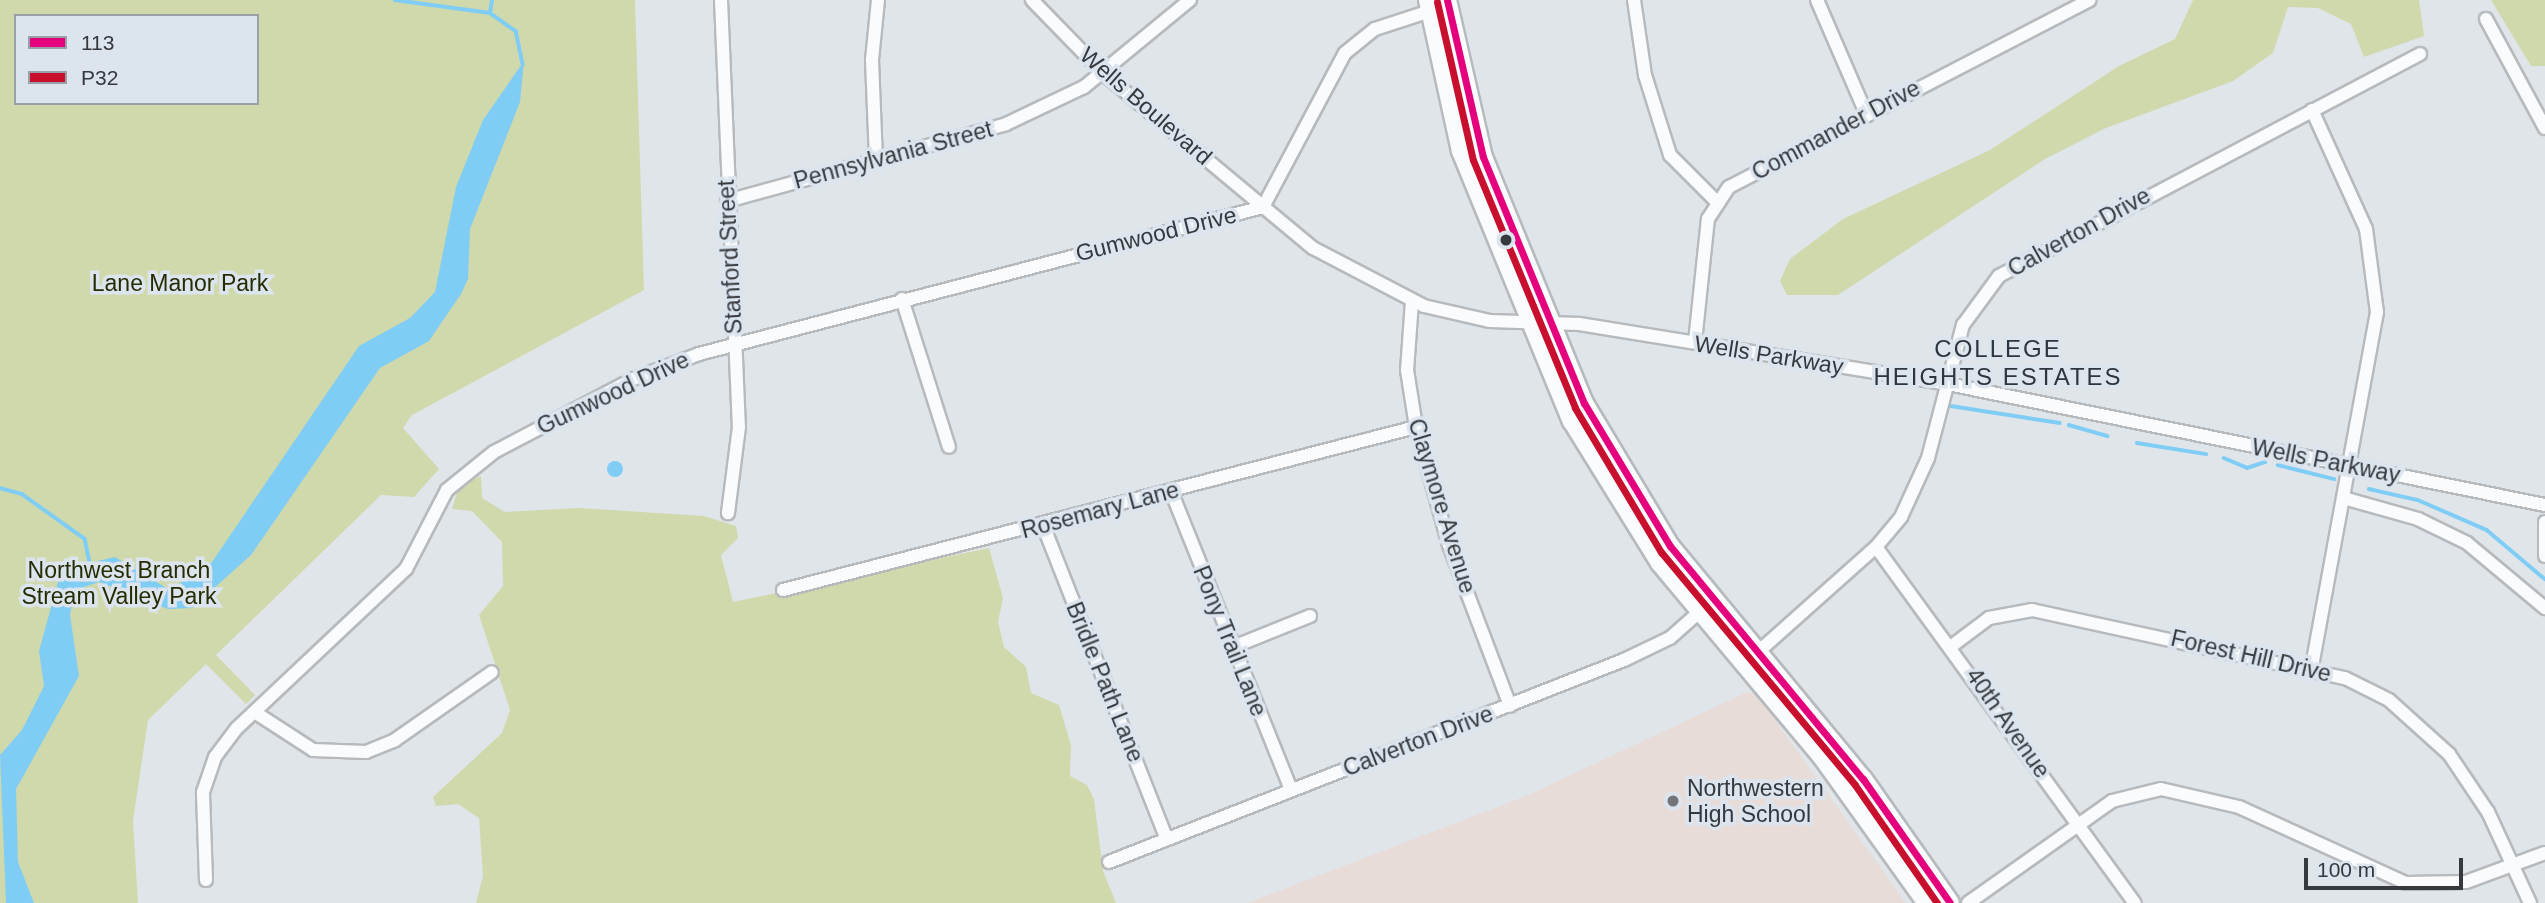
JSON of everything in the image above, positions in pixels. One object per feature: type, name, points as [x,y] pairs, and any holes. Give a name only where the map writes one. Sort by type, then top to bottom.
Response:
[{"type":"main road","points":[[1447,0],[1475,130],[1549,322],[1584,403],[1645,505],[1714,599],[1863,779],[1950,903]]},
{"type":"main road","points":[[1429,6],[1461,150],[1526,321],[1596,462],[1699,612],[1822,758],[1927,903]]},
{"type":"street","name":"Stanford Street","points":[[721,0],[738,443],[728,513]]},
{"type":"street","points":[[876,160],[872,60],[878,0]]},
{"type":"street","name":"Wells Boulevard","points":[[1032,0],[1104,74],[1263,207]]},
{"type":"street","name":"Pennsylvania Street","points":[[727,201],[1006,124],[1104,74],[1190,0]]},
{"type":"street","points":[[1634,0],[1645,75],[1670,155],[1716,201],[1707,230],[1696,342]]},
{"type":"street","points":[[1817,0],[1866,113]]},
{"type":"street","name":"Commander Drive","points":[[1716,201],[1740,180],[2089,0]]},
{"type":"street","points":[[1263,207],[1345,53],[1375,29],[1429,6]]},
{"type":"street","points":[[2486,19],[2545,128]]},
{"type":"street","name":"Calverton Drive","points":[[1758,652],[1876,547],[1922,475],[1943,383],[1969,313],[1999,275],[2420,54]]},
{"type":"street","points":[[2312,110],[2360,212],[2376,283],[2373,360],[2312,667]]},
{"type":"street","name":"Wells Parkway","points":[[1263,207],[1335,262],[1412,301],[1463,316],[1549,322],[1696,342],[1943,383],[2545,505]]},
{"type":"street","name":"Gumwood Drive","points":[[206,880],[207,775],[226,741],[406,569],[461,474],[633,379],[734,343],[1263,207]]},
{"type":"street","points":[[902,299],[948,447]]},
{"type":"street","name":"Claymore Avenue","points":[[1412,301],[1407,369],[1416,427],[1449,545],[1510,706]]},
{"type":"street","name":"Rosemary Lane","points":[[783,590],[1416,427]]},
{"type":"street","name":"Pony Trail Lane","points":[[1171,491],[1291,790]]},
{"type":"street","points":[[2347,499],[2418,519],[2467,543],[2545,608]]},
{"type":"street","points":[[2545,522],[2545,556]]},
{"type":"street","name":"Bridle Path Lane","points":[[1043,525],[1167,839]]},
{"type":"street","name":"40th Avenue","points":[[1876,547],[1953,645],[2135,903]]},
{"type":"street","name":"Calverton Drive","points":[[1109,862],[1648,650],[1714,599]]},
{"type":"street","name":"Forest Hill Drive","points":[[1953,645],[1989,618],[2032,610],[2312,667],[2389,700],[2435,738],[2475,788],[2530,903]]},
{"type":"street","points":[[1233,647],[1310,616]]},
{"type":"street","points":[[256,713],[313,750],[366,752],[395,740],[492,672]]},
{"type":"street","points":[[1968,903],[2079,825],[2130,793],[2177,789],[2239,807],[2406,883],[2454,885],[2545,853]]},
{"type":"shaded area","name":"Northwestern High School","points":[[1747,692],[1757,695],[1906,903],[1247,903],[1526,796]]},
{"type":"green space","points":[[0,0],[635,0],[644,290],[412,415],[403,428],[439,469],[414,497],[381,495],[216,655],[255,695],[246,704],[206,664],[148,720],[133,821],[138,903],[0,903]]},
{"type":"green space","points":[[2193,0],[2419,0],[2424,36],[2364,57],[2351,24],[2318,8],[2288,7],[2273,53],[2233,81],[2106,128],[2045,159],[1838,295],[1787,295],[1780,281],[1790,259],[1843,219],[1990,150],[2119,66],[2175,39]]},
{"type":"green space","points":[[2491,0],[2545,0],[2545,66],[2531,66]]},
{"type":"green space","points":[[481,476],[482,498],[505,512],[579,508],[704,516],[736,526],[738,538],[721,555],[733,602],[989,548],[1003,598],[998,622],[1004,647],[1026,667],[1031,693],[1059,705],[1071,745],[1070,776],[1087,785],[1094,799],[1103,871],[1116,903],[476,903],[483,876],[479,818],[458,804],[436,806],[433,797],[502,733],[510,710],[479,615],[503,586],[502,542],[472,511],[452,509],[459,486]]},
{"type":"water","points":[[524,61],[520,102],[470,229],[468,279],[461,294],[429,341],[380,368],[251,555],[192,608],[168,609],[99,582],[75,590],[70,615],[79,676],[16,789],[18,862],[34,903],[6,903],[0,755],[22,730],[44,686],[39,651],[58,582],[76,566],[115,557],[170,590],[212,562],[359,346],[410,318],[435,292],[456,187],[483,120]]},
{"type":"water","points":[[615,461],[623,469],[615,477],[607,469]]},
{"type":"waterway","points":[[395,0],[490,13],[516,31],[523,64]]},
{"type":"waterway","points":[[490,13],[492,0]]},
{"type":"waterway","points":[[1951,406],[2060,423]]},
{"type":"waterway","points":[[2069,425],[2107,436]]},
{"type":"waterway","points":[[2137,443],[2206,454]]},
{"type":"waterway","points":[[2224,458],[2247,468],[2265,462]]},
{"type":"waterway","points":[[2278,465],[2334,479]]},
{"type":"waterway","points":[[0,488],[22,494],[85,539],[90,563]]},
{"type":"waterway","points":[[2369,489],[2418,500],[2487,530],[2545,579]]},
{"type":"transit line","name":"113","points":[[1447,0],[1483,157],[1584,403],[1670,546],[1863,779],[1950,903]]},
{"type":"transit line","name":"P32","points":[[1437,2],[1473,160],[1575,408],[1661,552],[1855,785],[1937,903]]},
{"type":"place","name":"Northwestern High School","points":[[1673,801]]},
{"type":"district","name":"COLLEGE HEIGHTS ESTATES","points":[[1998,363]]},
{"type":"park label","name":"Lane Manor Park","points":[[180,283]]},
{"type":"park label","name":"Northwest Branch Stream Valley Park","points":[[119,583]]}]
